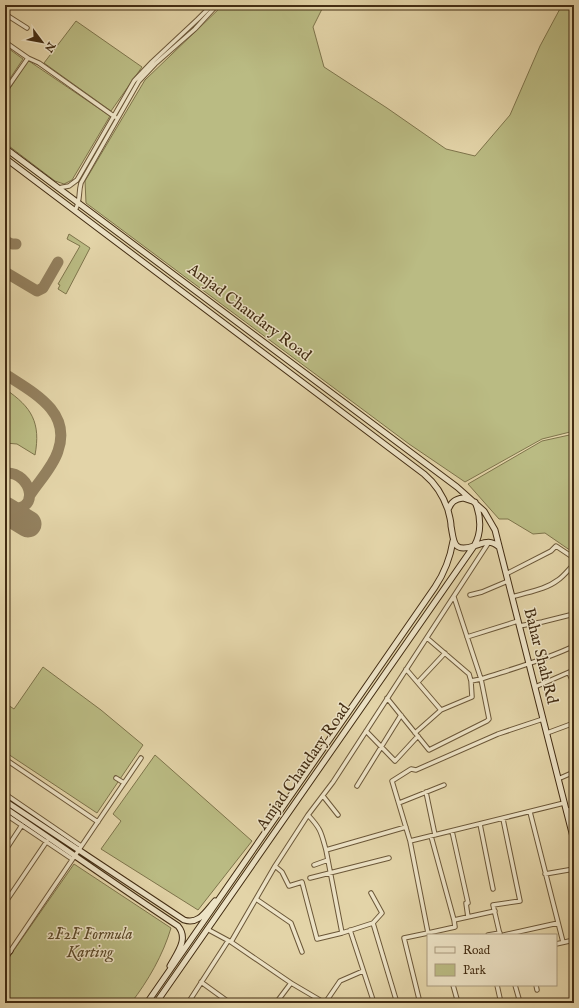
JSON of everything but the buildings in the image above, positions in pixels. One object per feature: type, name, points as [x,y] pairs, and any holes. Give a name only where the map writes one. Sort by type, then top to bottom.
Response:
[{"type":"main road","name":"Amjad Chaudary Road","points":[[5,148],[457,486],[484,511],[495,530],[499,547]]},
{"type":"main road","name":"Amjad Chaudary Road","points":[[5,158],[433,481],[440,490],[448,510]]},
{"type":"main road","points":[[474,546],[478,538],[480,525],[475,502],[463,498],[457,499],[452,503],[448,510],[454,544],[460,547],[474,546],[489,542],[494,543],[499,547]]},
{"type":"main road","name":"Amjad Chaudary Road","points":[[147,1003],[436,587],[445,571],[453,541]]},
{"type":"main road","name":"Amjad Chaudary Road","points":[[156,1003],[474,546]]},
{"type":"main road","name":"Bahar Shah Rd","points":[[499,547],[574,842]]},
{"type":"main road","points":[[5,801],[80,848],[184,920],[197,920],[201,917],[237,874]]},
{"type":"main road","points":[[5,808],[73,857],[178,926],[181,930],[183,939],[157,989]]},
{"type":"main road","points":[[5,947],[7,954]]},
{"type":"street","points":[[75,210],[79,203],[79,190],[84,178],[138,76],[212,5]]},
{"type":"street","points":[[58,188],[69,186],[77,180],[144,75],[195,29],[217,5]]},
{"type":"street","points":[[5,14],[27,28]]},
{"type":"street","points":[[5,42],[28,58],[39,63],[116,117]]},
{"type":"street","points":[[5,92],[28,58]]},
{"type":"street","points":[[188,1003],[201,982],[230,942],[274,866],[308,815],[323,796],[489,542]]},
{"type":"street","points":[[506,574],[552,551],[556,546],[574,558]]},
{"type":"street","points":[[512,597],[551,585],[574,564]]},
{"type":"street","points":[[470,595],[482,592],[508,581]]},
{"type":"street","points":[[387,698],[429,750],[487,721],[489,715],[481,679],[454,597]]},
{"type":"street","points":[[467,637],[519,624],[542,622],[574,614]]},
{"type":"street","points":[[366,731],[395,761],[441,710],[472,697],[469,674],[427,638]]},
{"type":"street","points":[[471,681],[529,664],[574,646]]},
{"type":"street","points":[[418,682],[444,653]]},
{"type":"street","points":[[406,669],[441,710]]},
{"type":"street","points":[[535,687],[574,670]]},
{"type":"street","points":[[569,673],[574,684]]},
{"type":"street","points":[[357,786],[401,715]]},
{"type":"street","points":[[428,933],[410,841],[392,781],[411,769],[416,770],[498,734],[543,719]]},
{"type":"street","points":[[547,733],[574,724]]},
{"type":"street","points":[[7,954],[141,758]]},
{"type":"street","points":[[5,760],[98,822]]},
{"type":"street","points":[[558,779],[574,772]]},
{"type":"street","points":[[116,778],[124,783]]},
{"type":"street","points":[[399,803],[444,785]]},
{"type":"street","points":[[420,1003],[404,938],[455,926],[433,836],[426,792]]},
{"type":"street","points":[[5,794],[80,848]]},
{"type":"street","points":[[323,796],[338,815]]},
{"type":"street","points":[[410,841],[564,803]]},
{"type":"street","points":[[566,811],[574,808]]},
{"type":"street","points":[[530,812],[562,942]]},
{"type":"street","points":[[5,814],[73,857]]},
{"type":"street","points":[[308,815],[319,828],[326,850],[342,933]]},
{"type":"street","points":[[503,819],[520,901],[494,906],[501,934],[558,923]]},
{"type":"street","points":[[480,824],[493,889]]},
{"type":"street","points":[[5,851],[22,825]]},
{"type":"street","points":[[326,850],[406,827]]},
{"type":"street","points":[[452,831],[468,903],[466,903],[468,917]]},
{"type":"street","points":[[5,903],[47,841]]},
{"type":"street","points":[[310,878],[389,858]]},
{"type":"street","points":[[314,865],[328,860]]},
{"type":"street","points":[[274,866],[282,872],[289,886],[302,882],[317,939],[373,923],[382,913],[371,893]]},
{"type":"street","points":[[545,874],[574,869]]},
{"type":"street","points":[[256,899],[291,923],[302,952]]},
{"type":"street","points":[[454,920],[495,911]]},
{"type":"street","points":[[373,923],[397,1003]]},
{"type":"street","points":[[207,929],[230,942],[325,1003],[340,981],[363,971]]},
{"type":"street","points":[[350,930],[374,1003]]},
{"type":"street","points":[[557,944],[574,940]]},
{"type":"street","points":[[201,982],[229,1003]]},
{"type":"street","points":[[276,1003],[292,982]]},
{"type":"street","points":[[450,1003],[458,1002],[453,986]]},
{"type":"street","points":[[497,986],[501,1003]]},
{"type":"street","points":[[515,986],[519,999]]},
{"type":"street","points":[[536,986],[537,990]]},
{"type":"green space","points":[[223,5],[324,5],[313,27],[324,67],[446,149],[475,156],[510,115],[540,46],[562,5],[574,5],[574,431],[542,439],[465,482],[409,444],[86,203],[85,181],[145,80]]},
{"type":"green space","points":[[76,21],[142,67],[111,111],[44,63]]},
{"type":"green space","points":[[5,46],[23,59],[5,86]]},
{"type":"green space","points":[[29,61],[110,116],[72,180],[64,184],[55,181],[5,143],[5,96]]},
{"type":"green space","points":[[69,234],[90,248],[66,294],[58,289],[60,285],[58,284],[80,246],[67,239]]},
{"type":"green space","points":[[5,389],[22,402],[32,417],[37,434],[35,455],[17,444],[5,443]]},
{"type":"green space","points":[[574,434],[574,553],[545,533],[533,534],[508,519],[499,519],[468,484],[542,441]]},
{"type":"green space","points":[[43,667],[101,710],[143,745],[97,813],[5,752],[5,703],[14,709]]},
{"type":"green space","points":[[155,755],[252,841],[198,910],[101,849],[121,821],[113,814]]},
{"type":"green space","name":"2F2F Formula Karting","points":[[74,864],[171,928],[159,958],[149,977],[131,1003],[5,1003],[5,963]]},
{"type":"taxiway","points":[[5,241],[16,244]]},
{"type":"taxiway","points":[[5,272],[37,291],[43,288],[58,262]]},
{"type":"taxiway","points":[[5,374],[27,388],[47,404],[55,414],[59,425],[61,437],[56,457],[30,495]]},
{"type":"taxiway","points":[[5,473],[15,474],[22,479],[27,486],[29,493],[29,500],[25,506],[17,508],[5,507]]},
{"type":"runway","points":[[5,510],[28,524]]}]
